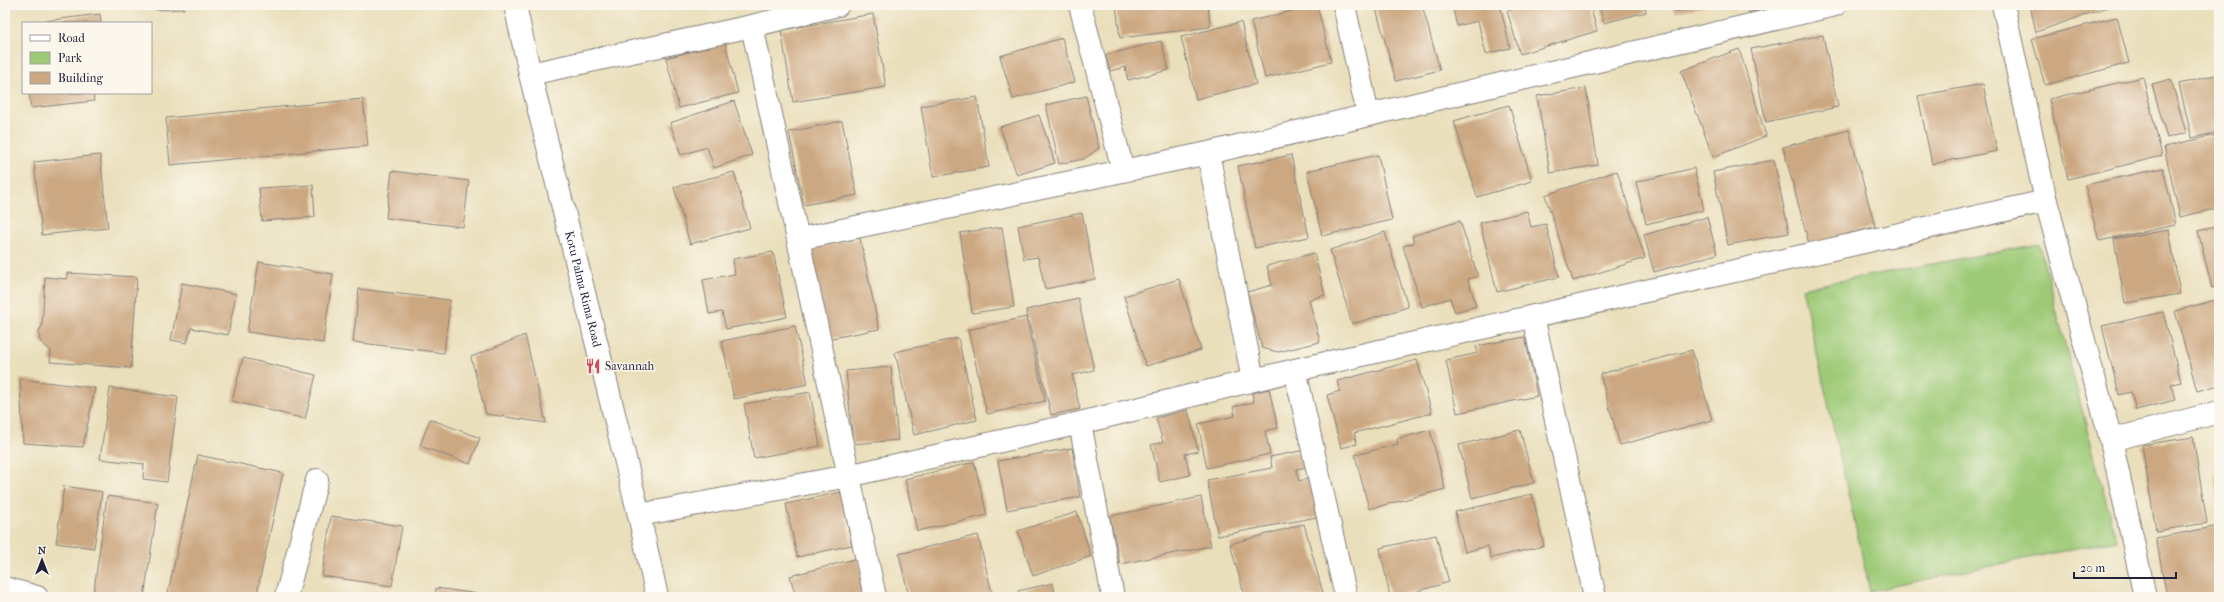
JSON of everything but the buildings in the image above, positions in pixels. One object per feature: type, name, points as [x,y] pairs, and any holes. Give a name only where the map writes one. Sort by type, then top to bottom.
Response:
[{"type":"street","name":"Kotu Palma Rima Road","points":[[516,5],[530,74],[639,514],[657,597]]},
{"type":"street","points":[[530,74],[752,26],[838,5]]},
{"type":"street","points":[[1080,5],[1123,170]]},
{"type":"street","points":[[1344,5],[1368,115]]},
{"type":"street","points":[[799,239],[1208,153],[1835,5]]},
{"type":"street","points":[[2003,5],[2046,201],[2111,440],[2145,597]]},
{"type":"street","points":[[752,26],[799,239],[874,597]]},
{"type":"street","points":[[1208,153],[1253,380]]},
{"type":"street","points":[[639,514],[848,476],[1080,423],[1295,370],[2046,201]]},
{"type":"street","points":[[1533,316],[1595,597]]},
{"type":"street","points":[[1295,370],[1346,597]]},
{"type":"street","points":[[2111,440],[2219,412]]},
{"type":"street","points":[[1080,423],[1113,597]]},
{"type":"street","points":[[286,597],[317,480]]},
{"type":"street","points":[[5,588],[37,597]]},
{"type":"green space","points":[[2039,244],[2116,540],[1870,591],[1802,288]]},
{"type":"place","name":"Savannah","points":[[593,366]]}]
